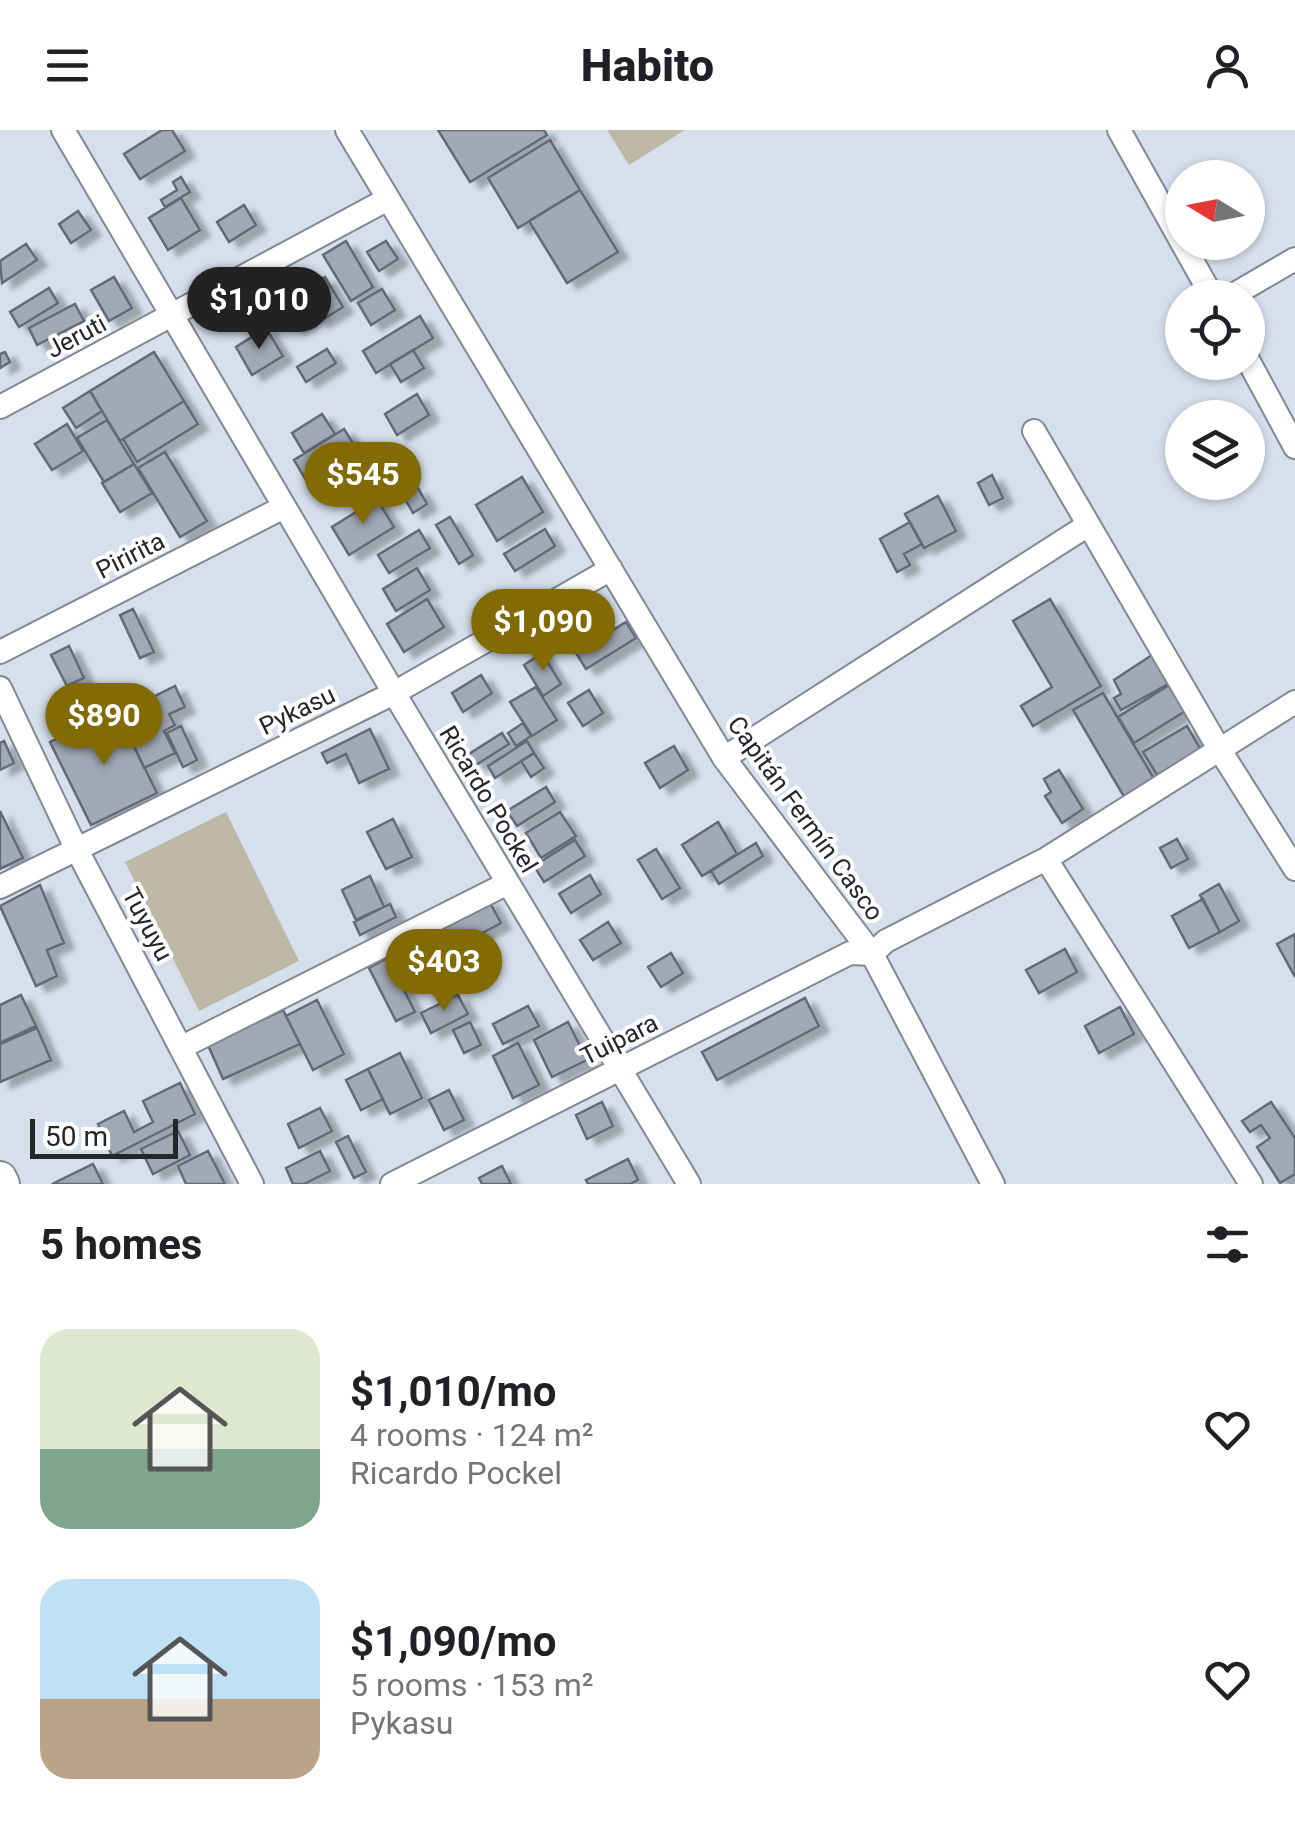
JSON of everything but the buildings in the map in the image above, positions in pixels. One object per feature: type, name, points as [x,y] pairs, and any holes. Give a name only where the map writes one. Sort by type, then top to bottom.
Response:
[{"type":"street","name":"Ricardo Pockel","points":[[63,130],[689,1184]]},
{"type":"street","name":"Capitán Fermín Casco","points":[[347,130],[724,758],[872,954],[993,1184]]},
{"type":"street","points":[[1119,130],[1203,280]]},
{"type":"street","name":"Jeruti","points":[[0,407],[388,199]]},
{"type":"street","points":[[1259,280],[1295,259]]},
{"type":"street","points":[[1259,380],[1295,447]]},
{"type":"street","points":[[1034,431],[1218,748],[1295,869]]},
{"type":"street","name":"Piririta","points":[[0,652],[284,506]]},
{"type":"street","points":[[724,758],[1088,525]]},
{"type":"street","name":"Pykasu","points":[[0,887],[394,693],[611,569]]},
{"type":"street","name":"Tuyuyu","points":[[0,688],[76,848],[252,1184]]},
{"type":"street","points":[[872,954],[886,941],[1046,859],[1295,702]]},
{"type":"street","points":[[1046,859],[1251,1184]]},
{"type":"street","points":[[182,1048],[508,883]]},
{"type":"street","name":"Tuipara","points":[[392,1184],[850,952],[872,954]]},
{"type":"shaded area","points":[[607,130],[685,130],[629,165]]},
{"type":"shaded area","points":[[226,812],[299,961],[199,1011],[125,862]]}]
